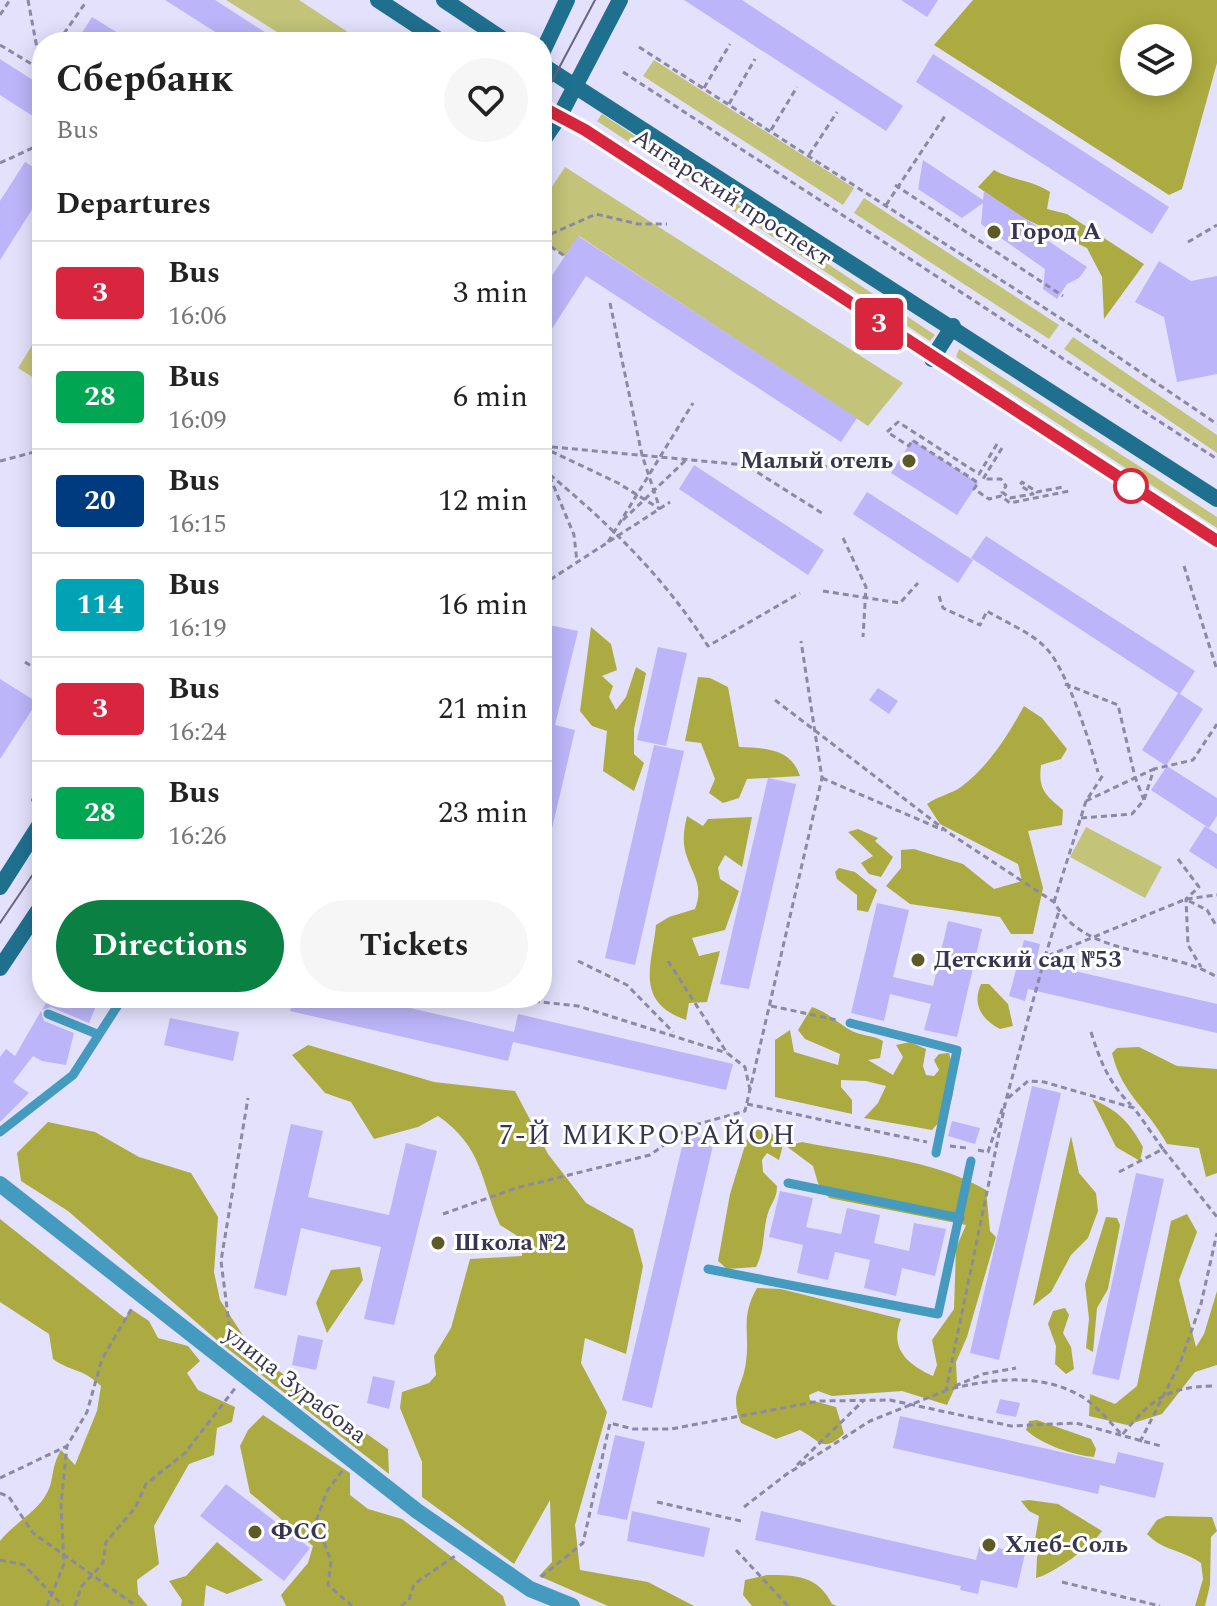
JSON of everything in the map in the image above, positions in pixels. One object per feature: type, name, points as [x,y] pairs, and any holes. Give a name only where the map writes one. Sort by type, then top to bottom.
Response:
[{"type":"street","points":[[378,0],[427,32]]},
{"type":"street","points":[[444,0],[492,32]]},
{"type":"street","points":[[552,32],[567,0]]},
{"type":"street","points":[[552,127],[620,0]]},
{"type":"street","name":"Ангарский проспект","points":[[552,71],[953,326],[1217,499]]},
{"type":"street","name":"Ангарский проспект","points":[[552,113],[1217,541]]},
{"type":"street","points":[[932,359],[953,326]]},
{"type":"street","points":[[0,887],[32,837]]},
{"type":"street","points":[[0,968],[32,920]]},
{"type":"street","name":"улица Зурабова","points":[[0,1184],[237,1376],[383,1486],[503,1572],[530,1589],[572,1606]]},
{"type":"lane","points":[[0,1132],[73,1075],[116,1008]]},
{"type":"lane","points":[[48,1014],[97,1034]]},
{"type":"lane","points":[[850,1023],[957,1050],[937,1149]]},
{"type":"lane","points":[[708,1269],[938,1314],[971,1161]]},
{"type":"lane","points":[[788,1183],[960,1218]]},
{"type":"path","points":[[0,15],[10,0]]},
{"type":"path","points":[[28,0],[34,32]]},
{"type":"path","points":[[65,32],[86,2]]},
{"type":"path","points":[[704,88],[730,44]]},
{"type":"path","points":[[0,45],[32,63]]},
{"type":"path","points":[[639,47],[886,205],[1217,424]]},
{"type":"path","points":[[729,104],[755,59]]},
{"type":"path","points":[[623,72],[1217,459]]},
{"type":"path","points":[[771,130],[797,87]]},
{"type":"path","points":[[809,155],[837,112]]},
{"type":"path","points":[[886,205],[945,116]]},
{"type":"path","points":[[0,163],[32,148]]},
{"type":"path","points":[[896,186],[1063,296]]},
{"type":"path","points":[[552,234],[596,214],[638,224],[667,224]]},
{"type":"path","points":[[1188,242],[1217,225]]},
{"type":"path","points":[[552,246],[565,256]]},
{"type":"path","points":[[610,303],[647,477],[660,509]]},
{"type":"path","points":[[608,542],[693,403]]},
{"type":"path","points":[[997,444],[979,474],[898,422],[887,432],[909,446],[912,440],[974,480],[978,483],[974,489],[989,499],[1001,496],[1010,503],[1069,491]]},
{"type":"path","points":[[552,447],[788,469],[852,465]]},
{"type":"path","points":[[1002,448],[983,479],[987,482],[1001,479],[1006,486],[1002,492],[1010,498],[1033,494],[1020,485],[1022,482],[1037,492],[1063,487]]},
{"type":"path","points":[[552,451],[660,509]]},
{"type":"path","points":[[0,461],[32,453]]},
{"type":"path","points":[[620,523],[687,459]]},
{"type":"path","points":[[746,465],[825,515]]},
{"type":"path","points":[[552,477],[620,536],[677,598],[708,646],[800,593]]},
{"type":"path","points":[[552,483],[574,535],[577,562]]},
{"type":"path","points":[[552,578],[670,502]]},
{"type":"path","points":[[843,538],[866,587],[863,637]]},
{"type":"path","points":[[1184,566],[1217,670]]},
{"type":"path","points":[[823,591],[900,603],[918,583]]},
{"type":"path","points":[[939,596],[943,608],[955,614],[980,625],[987,611],[1046,647],[1088,735],[1101,773],[1086,801],[1054,902]]},
{"type":"path","points":[[443,1214],[579,1170],[650,1155],[691,1126],[745,1111],[822,778],[801,641]]},
{"type":"path","points":[[25,662],[32,667]]},
{"type":"path","points":[[1065,684],[1118,705],[1135,777],[1144,800]]},
{"type":"path","points":[[775,700],[949,833],[1054,902],[1059,911],[1094,937],[1147,956],[1201,967],[1217,977]]},
{"type":"path","points":[[1086,801],[1097,799],[1154,769],[1193,760],[1217,724]]},
{"type":"path","points":[[1081,818],[1132,814],[1144,800],[1154,769]]},
{"type":"path","points":[[822,778],[949,833]]},
{"type":"path","points":[[1178,859],[1199,887],[1186,899],[1188,945],[1201,967]]},
{"type":"path","points":[[1045,957],[1186,899],[1217,895]]},
{"type":"path","points":[[1186,899],[1207,910],[1217,927]]},
{"type":"path","points":[[946,1390],[1006,1100],[1059,911]]},
{"type":"path","points":[[578,961],[627,985],[675,1034]]},
{"type":"path","points":[[668,961],[727,1053]]},
{"type":"path","points":[[552,1003],[578,1006],[675,1034],[727,1053],[745,1067],[750,1092]]},
{"type":"path","points":[[771,1006],[850,1023]]},
{"type":"path","points":[[1091,1032],[1104,1071],[1114,1088],[1134,1108],[1217,1217]]},
{"type":"path","points":[[747,1104],[937,1149],[988,1152],[1006,1100],[1028,1081],[1044,1082],[1134,1108]]},
{"type":"path","points":[[75,1606],[81,1587],[103,1563],[106,1542],[135,1508],[146,1484],[185,1453],[237,1376],[221,1261],[248,1098]]},
{"type":"path","points":[[1119,1172],[1163,1149]]},
{"type":"path","points":[[1140,1442],[1166,1393],[1201,1304],[1217,1233]]},
{"type":"path","points":[[47,1606],[64,1564],[61,1504],[67,1446],[87,1412],[102,1359],[115,1331],[135,1303]]},
{"type":"path","points":[[744,1507],[792,1471],[870,1421],[983,1374],[1016,1368]]},
{"type":"path","points":[[946,1390],[984,1380],[1028,1380],[1082,1396],[1122,1435]]},
{"type":"path","points":[[1122,1435],[1147,1405],[1166,1393],[1212,1386]]},
{"type":"path","points":[[534,1583],[583,1543],[610,1423],[633,1429],[671,1429],[820,1401],[890,1400],[1011,1426],[1063,1421],[1161,1446]]},
{"type":"path","points":[[792,1471],[863,1401]]},
{"type":"path","points":[[0,1478],[67,1446]]},
{"type":"path","points":[[345,1467],[327,1491],[316,1521],[331,1561],[328,1585],[352,1606]]},
{"type":"path","points":[[0,1493],[9,1497],[33,1533],[136,1606]]},
{"type":"path","points":[[657,1502],[741,1521]]},
{"type":"path","points":[[736,1550],[788,1606]]},
{"type":"path","points":[[401,1606],[409,1600],[414,1584],[458,1554]]},
{"type":"path","points":[[0,1560],[24,1565],[53,1592],[63,1606]]},
{"type":"path","points":[[1062,1582],[1160,1606]]},
{"type":"green space","points":[[226,0],[299,0],[348,32],[277,32]]},
{"type":"green space","points":[[654,60],[854,188],[843,205],[643,76]]},
{"type":"green space","points":[[602,114],[935,335],[930,341],[597,121]]},
{"type":"green space","points":[[565,167],[903,383],[868,426],[579,236],[565,256],[552,248],[552,187]]},
{"type":"green space","points":[[864,198],[1059,325],[1049,339],[854,213]]},
{"type":"green space","points":[[1073,337],[1217,435],[1217,453],[1064,349]]},
{"type":"green space","points":[[32,345],[32,377],[18,368]]},
{"type":"green space","points":[[959,349],[1217,517],[1217,528],[956,357]]},
{"type":"green space","points":[[1086,827],[1162,867],[1145,898],[1070,857]]},
{"type":"shaded area","points":[[973,0],[1217,0],[1217,63],[1182,189],[1169,195],[934,45]]},
{"type":"shaded area","points":[[994,170],[1050,192],[1047,209],[1067,214],[1144,264],[1104,319],[1102,277],[1087,248],[1017,215],[978,187]]},
{"type":"shaded area","points":[[591,627],[611,644],[617,670],[602,676],[613,686],[609,697],[616,710],[626,697],[636,667],[646,673],[634,729],[634,754],[644,763],[634,791],[603,771],[607,731],[592,726],[580,711]]},
{"type":"shaded area","points":[[698,677],[710,678],[728,687],[739,747],[776,751],[790,760],[800,776],[747,779],[739,798],[723,803],[709,793],[715,779],[701,743],[685,741]]},
{"type":"shaded area","points":[[1024,706],[1042,718],[1067,749],[1061,759],[1041,765],[1040,773],[1044,791],[1063,810],[1062,825],[1028,831],[1043,888],[1033,934],[1011,934],[1000,917],[910,904],[886,886],[901,868],[901,850],[914,849],[963,864],[994,889],[1022,881],[1018,864],[940,824],[927,804],[961,787],[980,770]]},
{"type":"shaded area","points":[[687,816],[703,826],[708,819],[752,817],[742,867],[725,855],[718,868],[720,879],[739,891],[725,930],[692,938],[699,956],[720,951],[707,1002],[689,1003],[686,1020],[659,1003],[650,981],[650,968],[656,925],[669,917],[695,909],[697,901],[696,881],[684,844]]},
{"type":"shaded area","points":[[858,829],[878,838],[875,841],[893,857],[881,877],[869,874],[861,863],[873,856],[848,832]]},
{"type":"shaded area","points":[[839,868],[855,872],[877,890],[868,912],[857,910],[857,895],[837,879],[835,872]]},
{"type":"shaded area","points":[[981,984],[989,984],[1008,1004],[1013,1026],[1000,1029],[983,1016],[978,1004]]},
{"type":"shaded area","points":[[812,1007],[852,1031],[883,1041],[880,1058],[868,1060],[893,1075],[903,1057],[896,1045],[910,1042],[926,1049],[923,1066],[926,1075],[934,1076],[939,1070],[934,1060],[939,1054],[949,1053],[954,1075],[953,1094],[946,1112],[932,1130],[864,1118],[878,1103],[886,1086],[866,1081],[841,1080],[841,1087],[852,1100],[852,1114],[775,1097],[775,1040],[790,1030],[794,1052],[838,1065],[840,1054],[805,1039],[798,1030]]},
{"type":"shaded area","points":[[308,1045],[434,1082],[515,1091],[548,1154],[586,1203],[633,1229],[643,1266],[626,1354],[585,1338],[581,1363],[607,1412],[575,1525],[580,1570],[648,1582],[694,1606],[608,1606],[539,1576],[552,1562],[550,1500],[514,1564],[422,1497],[422,1462],[400,1408],[402,1392],[429,1383],[436,1375],[434,1356],[451,1328],[470,1259],[522,1256],[522,1239],[500,1225],[472,1152],[453,1128],[438,1116],[418,1127],[374,1139],[351,1102],[325,1093],[292,1055]]},
{"type":"shaded area","points":[[1139,1047],[1177,1066],[1217,1069],[1217,1173],[1206,1177],[1199,1148],[1167,1144],[1122,1080],[1112,1053],[1117,1048]]},
{"type":"shaded area","points":[[1092,1099],[1128,1124],[1143,1147],[1140,1161],[1116,1147]]},
{"type":"shaded area","points":[[48,1122],[95,1132],[139,1157],[191,1173],[218,1217],[214,1272],[220,1300],[255,1354],[388,1449],[389,1474],[219,1342],[68,1211],[21,1181],[17,1153]]},
{"type":"shaded area","points":[[762,1123],[783,1145],[779,1160],[767,1153],[762,1160],[763,1172],[777,1186],[776,1193],[767,1217],[756,1267],[727,1269],[718,1261],[730,1194],[751,1126]]},
{"type":"shaded area","points":[[1071,1136],[1079,1173],[1096,1193],[1098,1211],[1088,1238],[1071,1255],[1051,1292],[1033,1306]]},
{"type":"shaded area","points":[[802,1142],[920,1164],[986,1190],[990,1231],[996,1237],[967,1337],[956,1362],[957,1383],[947,1405],[902,1391],[832,1396],[818,1391],[809,1395],[810,1400],[836,1407],[844,1434],[826,1444],[800,1430],[776,1439],[741,1423],[736,1398],[746,1362],[749,1308],[757,1288],[781,1289],[901,1319],[897,1338],[899,1347],[915,1366],[933,1376],[937,1365],[932,1340],[954,1309],[956,1248],[966,1225],[829,1198],[818,1183],[813,1166],[786,1146]]},
{"type":"shaded area","points":[[1187,1214],[1197,1232],[1179,1280],[1196,1347],[1204,1334],[1217,1291],[1217,1365],[1195,1372],[1162,1414],[1127,1425],[1089,1416],[1090,1394],[1115,1404],[1137,1386],[1171,1221]]},
{"type":"shaded area","points":[[1106,1217],[1117,1218],[1120,1225],[1108,1289],[1097,1308],[1093,1352],[1086,1348],[1089,1319],[1085,1284]]},
{"type":"shaded area","points":[[0,1219],[125,1318],[131,1309],[149,1321],[158,1338],[188,1346],[200,1361],[187,1373],[198,1390],[235,1407],[232,1422],[217,1428],[214,1455],[189,1464],[154,1526],[159,1564],[137,1580],[138,1594],[148,1606],[0,1606],[0,1541],[44,1498],[61,1450],[75,1465],[97,1411],[101,1386],[53,1359],[49,1334],[0,1302]]},
{"type":"shaded area","points":[[360,1267],[363,1280],[327,1333],[316,1303],[331,1270]]},
{"type":"shaded area","points":[[1065,1308],[1069,1315],[1063,1333],[1071,1347],[1074,1369],[1066,1374],[1055,1364],[1056,1346],[1048,1324],[1053,1311]]},
{"type":"shaded area","points":[[263,1415],[350,1473],[350,1495],[368,1509],[402,1519],[503,1596],[506,1606],[286,1606],[281,1595],[308,1563],[313,1546],[250,1493],[240,1446],[248,1430]]},
{"type":"shaded area","points":[[1037,1420],[1091,1439],[1096,1449],[1094,1457],[1058,1448],[1026,1430],[1029,1421]]},
{"type":"shaded area","points":[[1021,1501],[1058,1504],[1102,1531],[1072,1559],[1036,1578],[1037,1557],[1047,1539],[1035,1540],[1039,1516],[1029,1511]]},
{"type":"shaded area","points":[[1166,1516],[1212,1517],[1217,1531],[1211,1537],[1210,1585],[1205,1606],[1195,1606],[1203,1579],[1201,1563],[1160,1544],[1147,1534],[1157,1520]]},
{"type":"shaded area","points":[[217,1542],[263,1580],[227,1594],[206,1585],[204,1606],[181,1606],[182,1600],[169,1581],[186,1576]]},
{"type":"shaded area","points":[[767,1575],[806,1579],[820,1588],[837,1606],[752,1606],[743,1595],[745,1580]]},
{"type":"building","points":[[165,0],[215,0],[265,32],[215,32]]},
{"type":"building","points":[[684,0],[742,0],[903,106],[886,131]]},
{"type":"building","points":[[901,0],[938,0],[927,17]]},
{"type":"building","points":[[92,17],[116,32],[82,32]]},
{"type":"building","points":[[933,54],[1169,207],[1152,234],[916,82]]},
{"type":"building","points":[[0,59],[32,80],[32,116],[0,95]]},
{"type":"building","points":[[923,160],[983,200],[984,191],[1041,229],[1038,234],[1087,267],[1079,278],[1067,284],[1057,299],[1043,289],[1045,269],[981,224],[983,203],[962,218],[918,189]]},
{"type":"building","points":[[25,162],[32,166],[32,210],[0,260],[0,201]]},
{"type":"building","points":[[578,236],[857,418],[841,442],[586,276],[552,329],[552,276]]},
{"type":"building","points":[[1159,261],[1191,281],[1217,276],[1217,374],[1177,382],[1164,317],[1135,302]]},
{"type":"building","points":[[912,440],[978,483],[957,515],[891,473]]},
{"type":"building","points":[[694,465],[824,550],[808,575],[679,489]]},
{"type":"building","points":[[867,492],[973,560],[958,583],[853,514]]},
{"type":"building","points":[[986,536],[1195,671],[1180,694],[1203,709],[1166,766],[1142,750],[1178,693],[971,558]]},
{"type":"building","points":[[552,626],[578,631],[555,725],[575,730],[552,829]]},
{"type":"building","points":[[658,647],[687,653],[666,746],[637,740]]},
{"type":"building","points":[[0,679],[32,699],[32,710],[0,759]]},
{"type":"building","points":[[878,688],[898,701],[889,714],[869,700]]},
{"type":"building","points":[[654,745],[684,751],[635,965],[605,958]]},
{"type":"building","points":[[1167,766],[1217,798],[1217,816],[1209,828],[1151,790]]},
{"type":"building","points":[[768,778],[796,784],[749,989],[720,984]]},
{"type":"building","points":[[1205,826],[1217,834],[1217,869],[1189,851]]},
{"type":"building","name":"Детский сад №53","points":[[877,903],[909,910],[893,977],[933,986],[948,921],[982,929],[957,1037],[924,1030],[931,1004],[890,994],[884,1021],[851,1013]]},
{"type":"building","points":[[1024,940],[1040,944],[1036,962],[1217,1004],[1217,1033],[1028,989],[1025,1001],[1009,996]]},
{"type":"building","points":[[53,1008],[95,1008],[89,1023]]},
{"type":"building","points":[[291,1008],[410,1008],[514,1032],[518,1014],[733,1064],[726,1090],[513,1042],[508,1061],[290,1011]]},
{"type":"building","points":[[41,1011],[44,1021],[74,1033],[66,1065],[42,1061],[33,1056],[13,1082],[29,1093],[0,1122],[0,1057],[6,1049],[15,1056]]},
{"type":"building","points":[[170,1018],[239,1032],[233,1061],[164,1045]]},
{"type":"building","points":[[1032,1086],[1061,1093],[999,1360],[970,1353]]},
{"type":"building","points":[[952,1121],[980,1128],[975,1144],[948,1136]]},
{"type":"building","points":[[291,1124],[323,1131],[308,1197],[389,1215],[406,1143],[437,1151],[394,1325],[364,1319],[381,1247],[301,1228],[286,1296],[254,1288]]},
{"type":"building","points":[[685,1134],[714,1141],[652,1408],[622,1400]]},
{"type":"building","points":[[1136,1173],[1164,1179],[1119,1380],[1092,1374]]},
{"type":"building","points":[[780,1191],[813,1198],[806,1227],[841,1234],[847,1208],[880,1215],[874,1243],[909,1251],[914,1223],[946,1229],[935,1276],[902,1268],[896,1296],[864,1288],[870,1260],[835,1252],[828,1280],[797,1273],[803,1245],[769,1237]]},
{"type":"building","points":[[298,1335],[323,1340],[316,1370],[292,1365]]},
{"type":"building","points":[[373,1376],[395,1381],[389,1409],[367,1403]]},
{"type":"building","points":[[1000,1399],[1020,1403],[1016,1417],[996,1413]]},
{"type":"building","points":[[900,1416],[1115,1464],[1118,1452],[1164,1463],[1155,1498],[1100,1485],[1098,1494],[893,1448]]},
{"type":"building","points":[[615,1435],[645,1442],[627,1520],[597,1514]]},
{"type":"building","name":"ФСС","points":[[226,1484],[310,1548],[284,1581],[200,1516]]},
{"type":"building","points":[[632,1511],[710,1528],[704,1557],[627,1541]]},
{"type":"building","points":[[761,1511],[976,1560],[980,1544],[1025,1554],[1017,1588],[981,1580],[978,1594],[960,1590],[961,1586],[755,1540]]},
{"type":"tram line","points":[[552,81],[595,0]]},
{"type":"tram line","points":[[0,923],[32,876]]},
{"type":"bus line","name":"3","points":[[552,112],[585,130],[932,359],[1217,541]]},
{"type":"place","name":"Город А","points":[[994,232]]},
{"type":"place","name":"Малый отель","points":[[909,461]]},
{"type":"place","name":"Детский сад №53","points":[[918,960]]},
{"type":"place","name":"Школа №2","points":[[438,1243]]},
{"type":"place","name":"ФСС","points":[[255,1532]]},
{"type":"place","name":"Хлеб-Соль","points":[[989,1545]]},
{"type":"district","name":"7-Й МИКРОРАЙОН","points":[[648,1135]]}]
